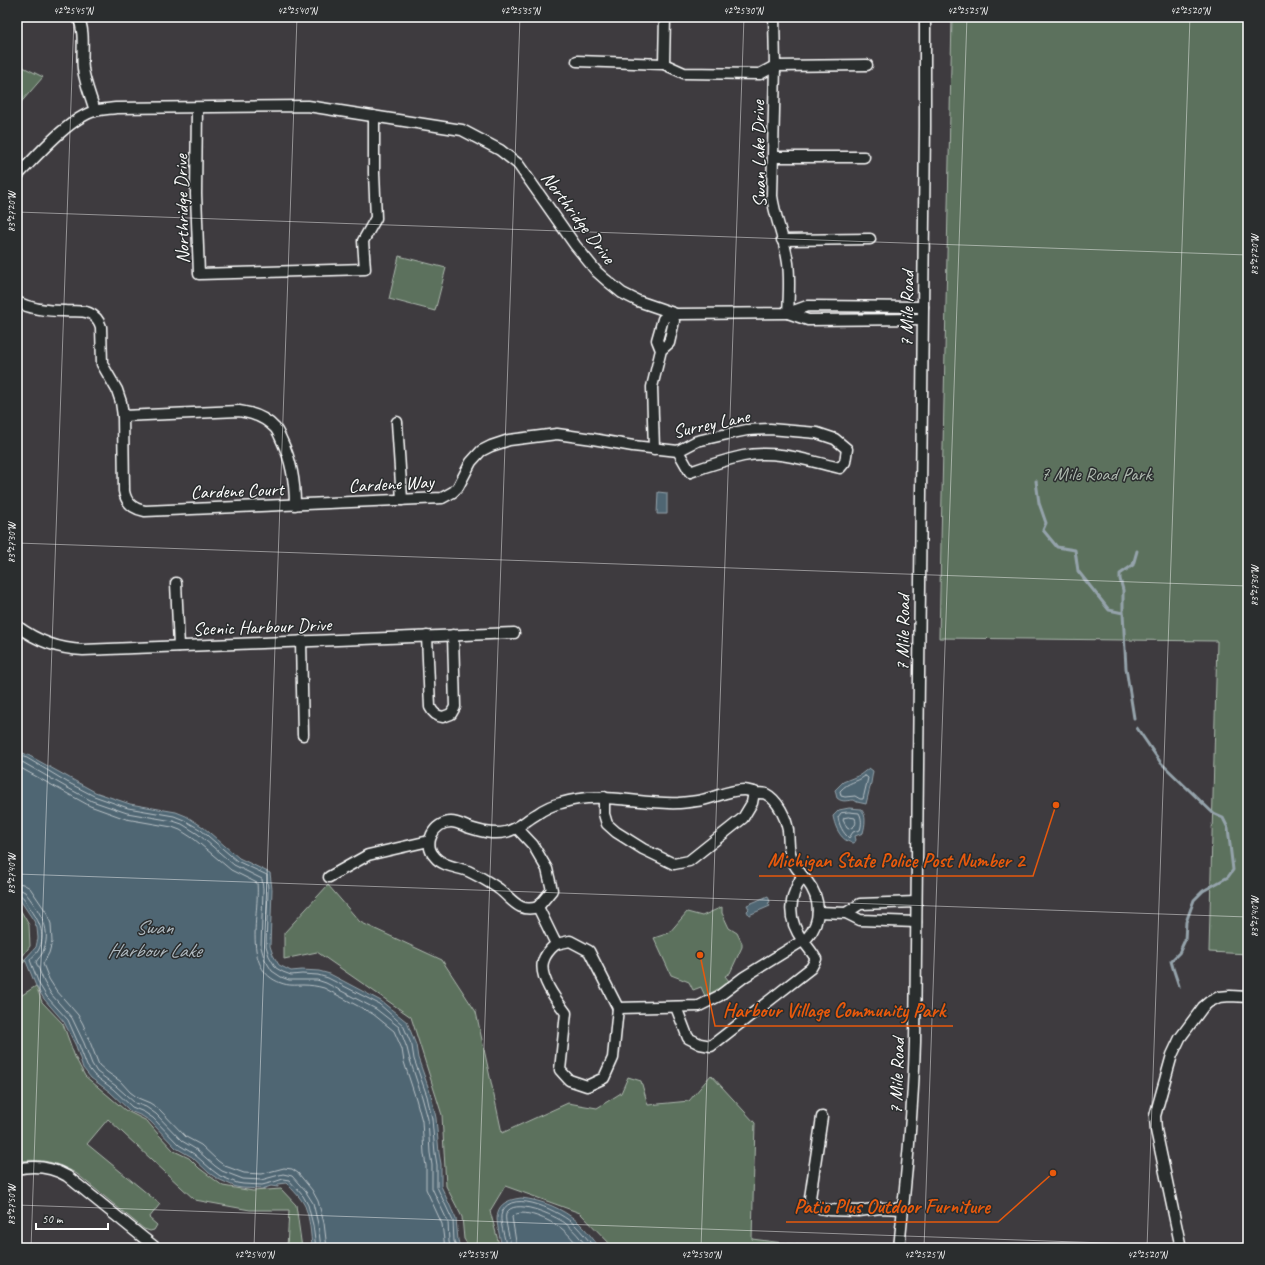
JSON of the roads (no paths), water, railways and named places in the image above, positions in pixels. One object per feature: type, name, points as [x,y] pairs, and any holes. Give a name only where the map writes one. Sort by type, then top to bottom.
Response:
[{"type":"street","points":[[17,176],[67,126],[79,118],[95,111],[83,70],[82,30],[78,17]]},
{"type":"street","points":[[664,64],[665,17]]},
{"type":"street","name":"Swan Lake Drive","points":[[774,17],[775,66],[772,196],[788,263],[788,313]]},
{"type":"street","name":"7 Mile Road","points":[[899,1248],[914,1087],[925,17]]},
{"type":"street","points":[[577,61],[664,64],[684,72],[760,74],[775,66],[867,65]]},
{"type":"street","name":"Northridge Drive","points":[[95,111],[116,108],[308,106],[462,130],[509,156],[522,169],[575,245],[597,272],[627,295],[638,301],[676,314],[788,313],[808,306],[923,307]]},
{"type":"street","name":"Northridge Drive","points":[[197,108],[196,194],[199,274],[365,269],[363,241],[376,218],[374,116]]},
{"type":"street","points":[[773,157],[864,157]]},
{"type":"street","points":[[782,240],[870,239]]},
{"type":"street","points":[[17,302],[33,308],[56,311],[85,312],[96,317],[101,327],[102,364],[117,390],[123,416]]},
{"type":"street","name":"Surrey Lane","points":[[670,313],[664,318],[657,340],[661,350],[652,387],[654,449],[678,451],[697,442],[747,430],[817,433],[836,440],[847,449],[845,462],[840,468],[795,458],[766,454],[744,456],[690,472],[678,451]]},
{"type":"street","name":"Northridge Drive","points":[[788,313],[808,320],[922,319]]},
{"type":"street","name":"Cardene Court","points":[[239,411],[261,417],[276,429],[287,452],[293,474],[295,505],[145,511],[135,509],[128,502],[124,491],[123,416],[239,411]]},
{"type":"street","points":[[397,422],[402,500]]},
{"type":"street","name":"Cardene Way","points":[[295,505],[437,499],[447,496],[458,487],[476,455],[491,446],[508,440],[557,434],[654,449]]},
{"type":"street","points":[[176,582],[179,646]]},
{"type":"street","name":"Scenic Harbour Drive","points":[[17,626],[38,640],[51,645],[68,649],[83,650],[514,633]]},
{"type":"street","points":[[427,636],[430,707],[435,715],[443,717],[451,714],[455,706],[453,635]]},
{"type":"street","points":[[301,641],[303,735]]},
{"type":"street","points":[[517,828],[533,845],[547,869],[552,890],[538,907],[528,909],[519,907],[499,889],[484,879],[468,871],[438,861],[430,850],[429,841],[432,834],[437,828],[446,822],[455,822],[479,831],[491,833],[504,832],[517,828],[535,814],[561,802],[575,799],[604,797],[651,803],[678,803],[702,800],[730,792],[744,790],[766,794],[776,802],[788,829],[791,858],[814,892],[818,904],[817,923],[811,934],[807,938],[744,977],[719,996],[699,1006],[618,1008]]},
{"type":"street","points":[[604,797],[604,814],[607,824],[616,832],[644,850],[674,864],[689,861],[743,818],[752,803],[754,792]]},
{"type":"street","points":[[329,876],[368,854],[429,841]]},
{"type":"street","points":[[676,1007],[688,1038],[700,1044],[711,1046],[811,968],[816,959],[811,948],[803,940],[795,924],[791,911],[791,900],[802,876]]},
{"type":"street","points":[[846,913],[860,904],[916,902]]},
{"type":"street","points":[[538,907],[556,944]]},
{"type":"street","points":[[818,912],[846,913],[860,920],[916,922]]},
{"type":"street","points":[[570,941],[589,951],[618,1008],[613,1058],[604,1078],[587,1086],[569,1080],[560,1070],[566,1013],[552,993],[544,976],[542,963],[548,951],[556,944],[570,941]]},
{"type":"street","points":[[1181,1248],[1156,1130],[1155,1116],[1158,1104],[1176,1045],[1203,1008],[1219,997],[1248,997]]},
{"type":"street","points":[[822,1117],[810,1198],[814,1205],[819,1208],[852,1211],[880,1208],[903,1209]]},
{"type":"street","points":[[17,1169],[37,1167],[51,1169],[67,1176],[156,1248]]},
{"type":"water","points":[[658,492],[667,493],[667,514],[657,514]]},
{"type":"water","name":"Swan Harbour Lake","points":[[17,751],[28,755],[95,792],[130,804],[176,812],[186,816],[203,827],[239,858],[270,873],[272,889],[270,946],[279,965],[291,971],[319,971],[330,974],[381,1001],[407,1022],[416,1045],[418,1058],[431,1095],[436,1118],[441,1164],[441,1186],[456,1219],[458,1240],[459,1244],[463,1248],[312,1248],[311,1232],[305,1206],[286,1183],[278,1184],[278,1187],[271,1186],[262,1189],[242,1188],[218,1179],[209,1173],[192,1157],[176,1148],[150,1121],[130,1111],[110,1092],[91,1078],[83,1068],[76,1046],[64,1022],[44,999],[36,986],[25,959],[36,947],[38,938],[37,928],[34,921],[18,897]]},
{"type":"water","points":[[869,768],[873,771],[866,804],[854,800],[843,801],[837,798],[835,790],[843,782],[860,775]]},
{"type":"water","points":[[849,808],[861,809],[865,818],[863,833],[855,836],[856,840],[854,843],[849,842],[842,837],[835,825],[833,816],[839,810]]},
{"type":"water","points":[[768,896],[770,902],[768,903],[770,906],[749,915],[747,905]]},
{"type":"water","points":[[521,1198],[544,1203],[572,1217],[581,1225],[600,1248],[502,1248],[497,1223],[499,1209],[503,1204],[510,1200]]},
{"type":"waterway","points":[[1036,481],[1039,503],[1046,523],[1043,530],[1057,547],[1075,550],[1078,571],[1109,610],[1123,613],[1126,668],[1134,718]]},
{"type":"waterway","points":[[1123,613],[1123,590],[1120,574],[1133,565],[1137,551]]},
{"type":"waterway","points":[[1137,728],[1161,763],[1214,814],[1223,818],[1228,828],[1233,870],[1228,877],[1203,891],[1194,900],[1186,922],[1185,940],[1179,953],[1171,961],[1179,986]]},
{"type":"place","name":"Michigan State Police Post Number 2","points":[[1056,805]]},
{"type":"place","name":"Harbour Village Community Park","points":[[700,955]]},
{"type":"place","name":"Patio Plus Outdoor Furniture","points":[[1053,1173]]},
{"type":"park label","name":"7 Mile Road Park","points":[[1096,473]]}]
